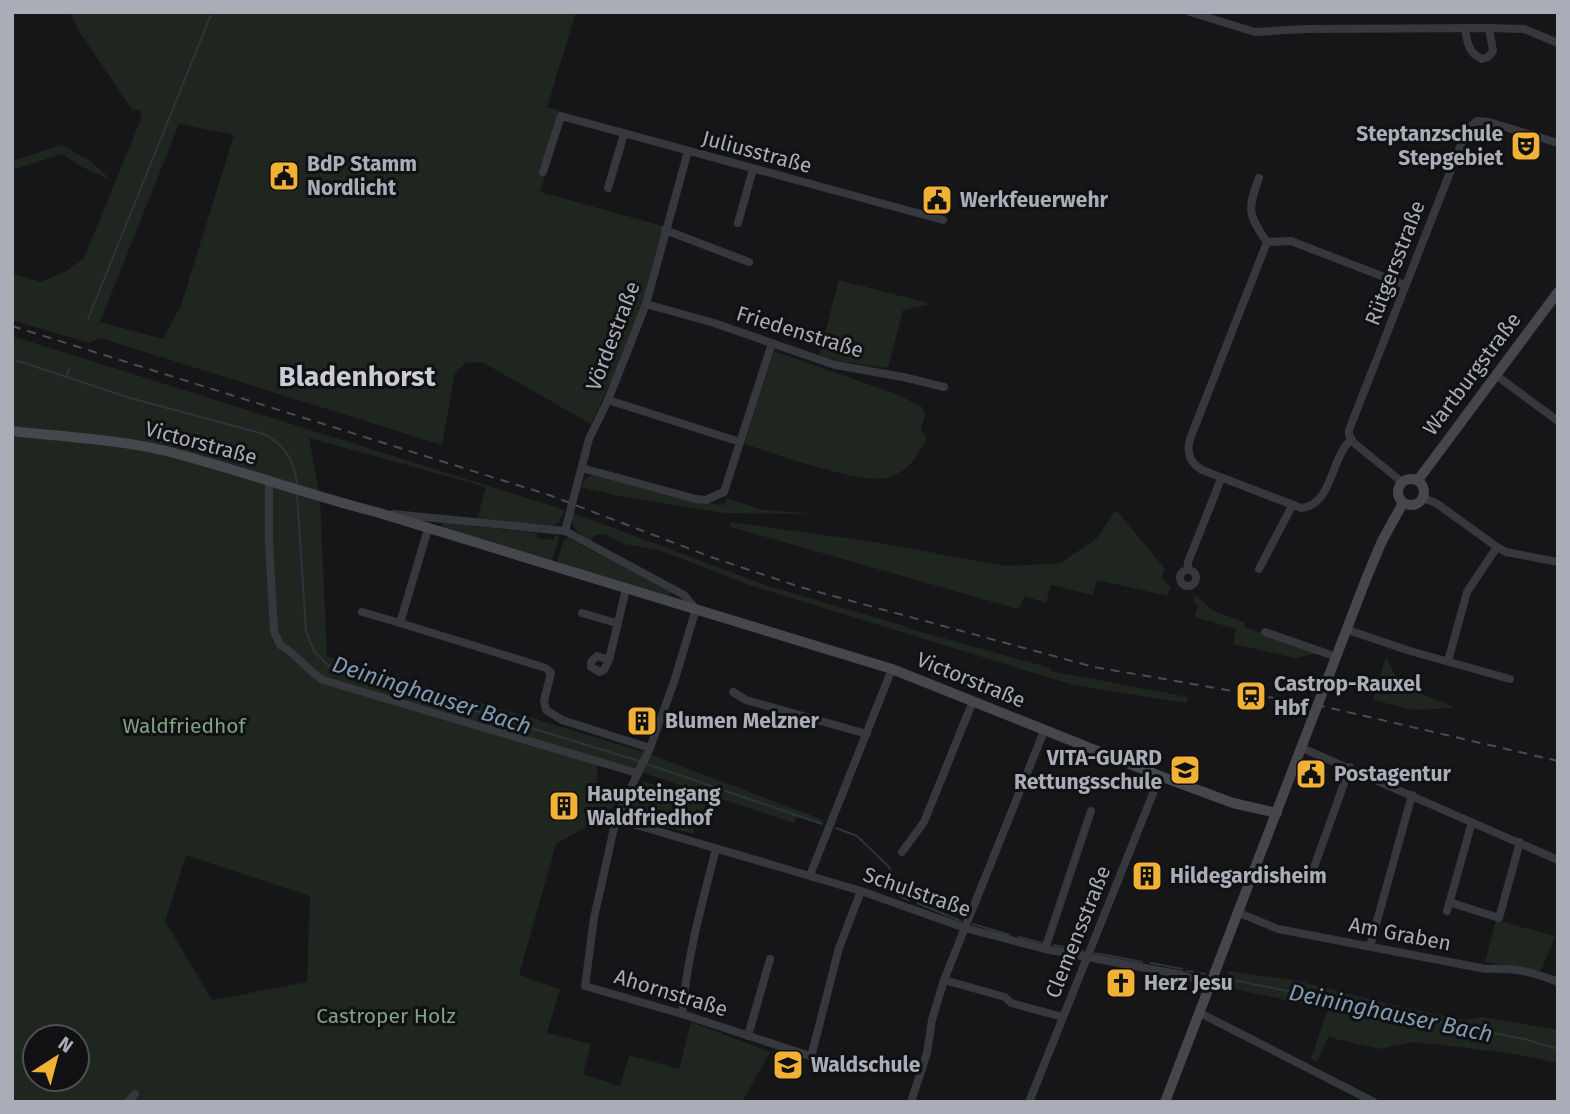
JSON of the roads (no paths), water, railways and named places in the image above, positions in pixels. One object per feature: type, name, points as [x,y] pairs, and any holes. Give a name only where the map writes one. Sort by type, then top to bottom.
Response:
[{"type":"street","points":[[1190,12],[1255,32],[1305,29],[1524,29],[1558,43]]},
{"type":"street","points":[[1465,29],[1469,48],[1482,60],[1493,51],[1489,28]]},
{"type":"street","name":"Juliusstraße","points":[[543,172],[561,116],[943,220]]},
{"type":"street","name":"Rütgersstraße","points":[[1292,506],[1309,507],[1320,499],[1342,449],[1351,440],[1349,430],[1466,130],[1477,121],[1489,122],[1558,143]]},
{"type":"street","points":[[608,188],[624,134]]},
{"type":"street","name":"Vördestraße","points":[[565,531],[589,439],[608,400],[646,304],[688,151]]},
{"type":"street","points":[[738,223],[753,169]]},
{"type":"street","points":[[1259,178],[1249,208],[1254,223],[1267,242]]},
{"type":"street","points":[[665,230],[749,262]]},
{"type":"street","points":[[1267,242],[1291,241],[1405,285]]},
{"type":"street","points":[[1259,569],[1292,506],[1197,467],[1189,454],[1188,444],[1267,242]]},
{"type":"street","name":"Wartburgstraße","points":[[1418,480],[1558,292]]},
{"type":"street","name":"Friedenstraße","points":[[646,304],[683,313],[835,365],[944,387]]},
{"type":"street","points":[[582,468],[696,499],[706,500],[724,492],[772,343]]},
{"type":"street","points":[[1497,376],[1558,421]]},
{"type":"street","points":[[608,400],[740,442]]},
{"type":"street","name":"Victorstraße","points":[[12,431],[136,444],[218,465],[320,498],[376,512],[892,669],[1227,801],[1278,813]]},
{"type":"street","points":[[1351,440],[1402,482]]},
{"type":"street","points":[[1409,478],[1418,480],[1424,489],[1423,498],[1413,505],[1403,503],[1397,492],[1402,482],[1409,478]]},
{"type":"street","points":[[1190,590],[1195,577],[1193,572],[1188,570],[1188,562],[1221,479]]},
{"type":"street","points":[[269,481],[274,631],[279,645],[288,649],[309,672],[323,680],[637,774]]},
{"type":"street","points":[[1423,498],[1436,503],[1506,552],[1557,561]]},
{"type":"street","points":[[1165,1102],[1382,541],[1403,503]]},
{"type":"street","name":"Victorstraße","points":[[376,512],[565,531],[684,595],[696,609]]},
{"type":"street","points":[[400,623],[431,530],[438,518]]},
{"type":"street","points":[[1448,661],[1467,592],[1497,547]]},
{"type":"street","points":[[609,660],[626,589]]},
{"type":"street","points":[[616,819],[650,748],[696,609]]},
{"type":"street","points":[[362,612],[546,667],[551,673],[544,701],[546,710],[562,720],[650,748]]},
{"type":"street","points":[[582,613],[616,623]]},
{"type":"street","points":[[1348,630],[1510,679]]},
{"type":"street","points":[[1265,632],[1337,657]]},
{"type":"street","points":[[810,876],[892,669]]},
{"type":"street","points":[[733,692],[746,700],[867,734]]},
{"type":"street","points":[[902,852],[924,822],[973,701]]},
{"type":"street","points":[[911,1102],[927,1053],[932,1020],[944,980],[1044,731]]},
{"type":"street","points":[[1302,748],[1558,860]]},
{"type":"street","points":[[1311,881],[1350,767]]},
{"type":"street","name":"Clemensstraße","points":[[1029,1102],[1160,776]]},
{"type":"street","points":[[1370,946],[1412,794]]},
{"type":"street","points":[[1045,949],[1091,811]]},
{"type":"street","name":"Schulstraße","points":[[616,819],[861,891],[965,928],[1045,949],[1182,975],[1210,985]]},
{"type":"street","name":"Ahornstraße","points":[[616,819],[594,918],[585,986],[682,1014],[856,1071]]},
{"type":"street","points":[[1472,822],[1448,906],[1499,918],[1520,842]]},
{"type":"street","points":[[682,1014],[696,926],[716,849]]},
{"type":"street","points":[[811,1057],[839,948],[861,891]]},
{"type":"street","name":"Am Graben","points":[[1237,912],[1278,929],[1486,969],[1513,968],[1531,971],[1558,982]]},
{"type":"street","name":"Ahornstraße","points":[[748,1036],[770,959]]},
{"type":"street","points":[[944,980],[1063,1017]]},
{"type":"street","points":[[1200,1013],[1374,1102]]},
{"type":"street","points":[[128,1102],[135,1094]]},
{"type":"waterway","points":[[88,319],[212,12]]},
{"type":"waterway","name":"Deininghauser Bach","points":[[12,359],[130,398],[264,434],[278,443],[287,454],[294,468],[297,484]]},
{"type":"waterway","points":[[66,377],[69,369]]},
{"type":"waterway","name":"Deininghauser Bach","points":[[297,493],[306,632],[314,651],[329,666],[639,761]]},
{"type":"waterway","name":"Deininghauser Bach","points":[[647,764],[822,824]]},
{"type":"waterway","name":"Deininghauser Bach","points":[[836,828],[857,836],[889,867],[901,897],[909,900]]},
{"type":"waterway","name":"Deininghauser Bach","points":[[917,903],[961,921]]},
{"type":"waterway","name":"Deininghauser Bach","points":[[973,924],[1010,935]]},
{"type":"waterway","name":"Deininghauser Bach","points":[[1019,937],[1042,943]]},
{"type":"waterway","name":"Deininghauser Bach","points":[[1054,945],[1083,951]]},
{"type":"waterway","name":"Deininghauser Bach","points":[[1095,953],[1142,962]]},
{"type":"waterway","name":"Deininghauser Bach","points":[[1151,963],[1182,969]]},
{"type":"waterway","name":"Deininghauser Bach","points":[[1187,971],[1205,974]]},
{"type":"waterway","name":"Deininghauser Bach","points":[[1223,978],[1524,1039],[1558,1049]]},
{"type":"railway","points":[[12,326],[549,495],[711,557],[800,587],[1094,667],[1326,707],[1558,761]]},
{"type":"place","name":"Steptanzschule Stepgebiet","points":[[1526,146]]},
{"type":"place","name":"BdP Stamm Nordlicht","points":[[284,176]]},
{"type":"place","name":"Werkfeuerwehr","points":[[937,200]]},
{"type":"place","name":"Castrop-Rauxel Hbf","points":[[1251,696]]},
{"type":"place","name":"Blumen Melzner","points":[[642,721]]},
{"type":"place","name":"VITA-GUARD Rettungsschule","points":[[1185,770]]},
{"type":"place","name":"Postagentur","points":[[1311,774]]},
{"type":"place","name":"Haupteingang Waldfriedhof","points":[[564,806]]},
{"type":"place","name":"Hildegardisheim","points":[[1147,876]]},
{"type":"place","name":"Herz Jesu","points":[[1121,983]]},
{"type":"place","name":"Waldschule","points":[[788,1065]]},
{"type":"district","name":"Bladenhorst","points":[[357,376]]},
{"type":"park label","name":"Waldfriedhof","points":[[184,726]]},
{"type":"park label","name":"Castroper Holz","points":[[386,1016]]}]
